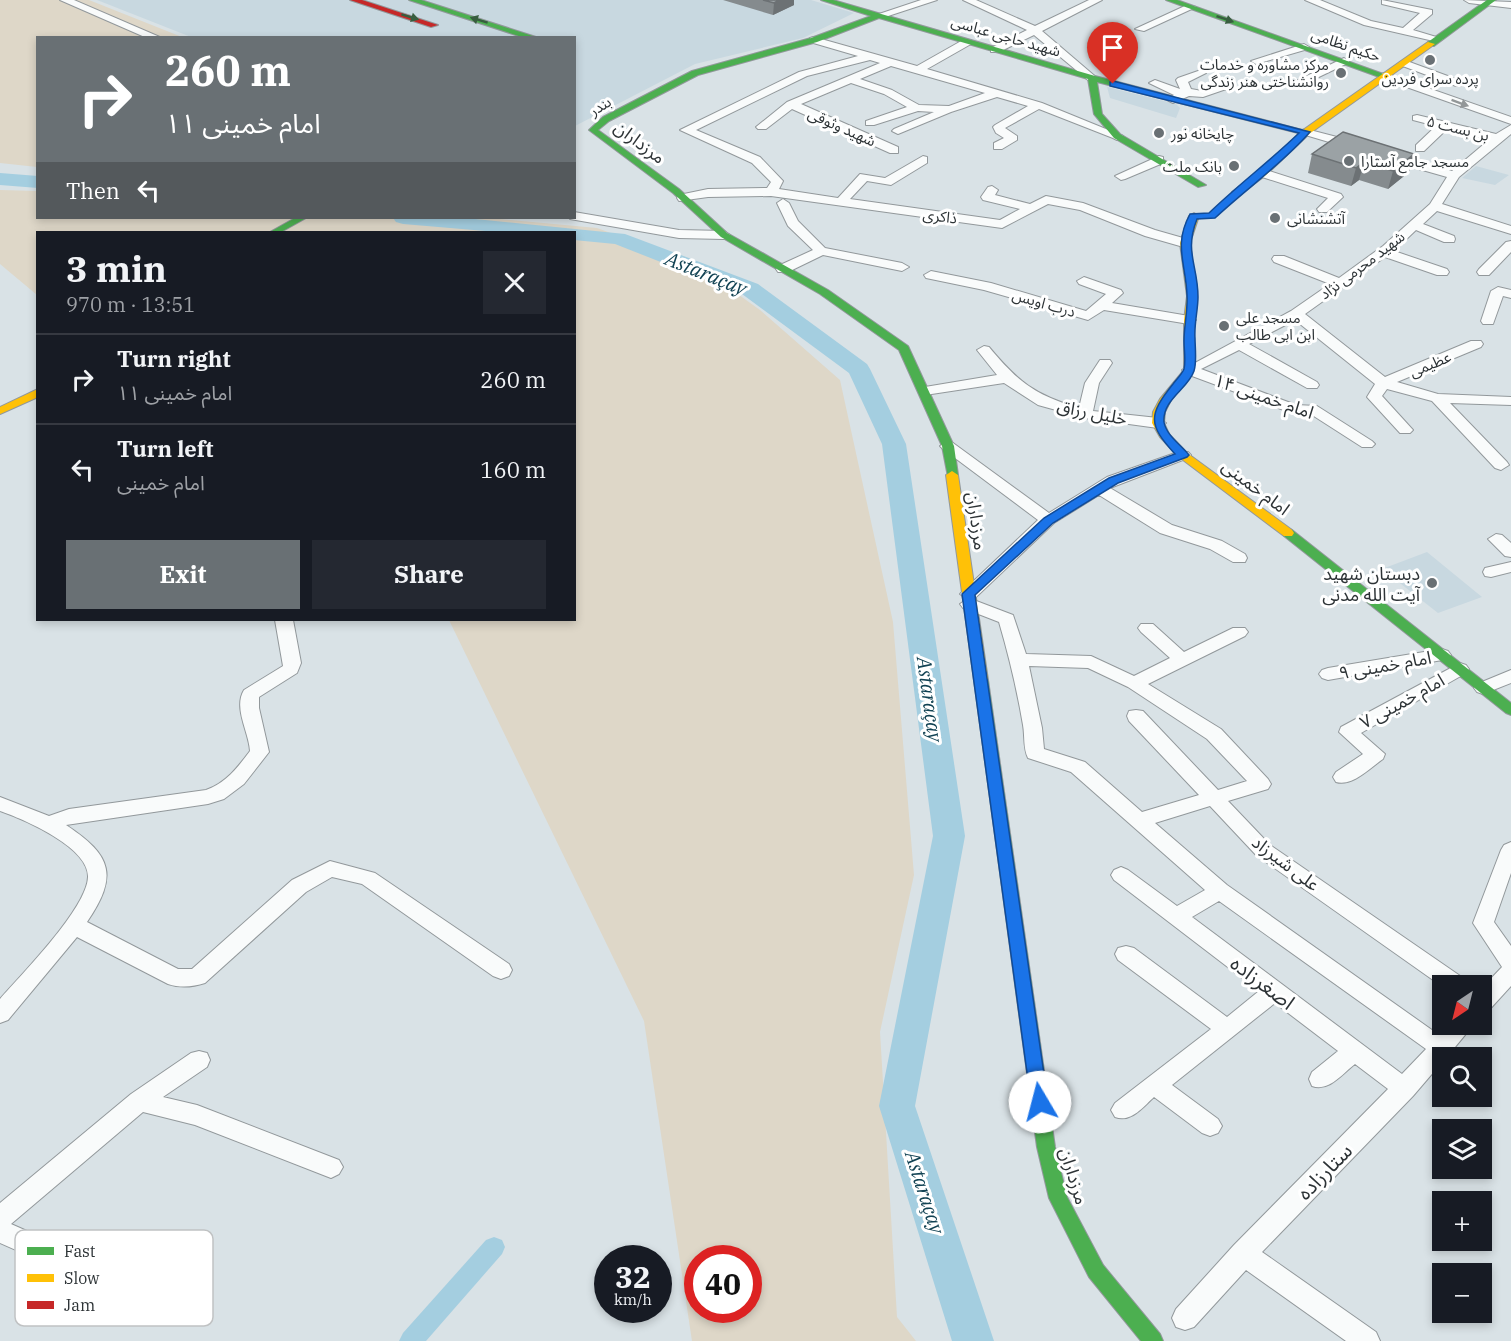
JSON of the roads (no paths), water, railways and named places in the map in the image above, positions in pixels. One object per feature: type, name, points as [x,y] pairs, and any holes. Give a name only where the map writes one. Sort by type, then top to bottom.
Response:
[{"type":"main road","points":[[354,0],[453,31]]},
{"type":"main road","points":[[413,0],[529,36]]},
{"type":"main road","name":"شهید حاجی عباسی","points":[[825,0],[1092,78],[1181,95],[1306,132]]},
{"type":"main road","name":"حکیم نظامی","points":[[1170,0],[1385,76]]},
{"type":"main road","points":[[1158,423],[1159,412],[1166,399],[1189,370],[1189,320],[1192,296],[1185,243],[1197,203],[1219,183],[1235,190],[1231,198],[1263,173],[1306,132],[1489,2]]},
{"type":"main road","name":"بندر","points":[[593,130],[606,119],[695,73],[814,40],[878,16]]},
{"type":"main road","points":[[1092,78],[1098,114],[1118,136],[1159,160],[1197,203]]},
{"type":"main road","name":"مرزداران","points":[[593,130],[683,198],[724,235],[824,292],[904,348],[926,391],[948,446],[1046,1147],[1058,1198],[1096,1271],[1153,1341]]},
{"type":"main road","points":[[277,231],[299,219]]},
{"type":"main road","points":[[0,399],[36,390]]},
{"type":"main road","points":[[0,411],[36,391]]},
{"type":"main road","name":"امام خمینی","points":[[1158,423],[1164,435],[1183,455],[1308,548],[1511,710]]},
{"type":"street","points":[[65,0],[152,36]]},
{"type":"street","points":[[878,16],[932,0]]},
{"type":"street","points":[[968,0],[1035,30],[1092,78]]},
{"type":"street","points":[[995,50],[1097,0]]},
{"type":"street","points":[[1310,0],[1368,23],[1438,39]]},
{"type":"street","points":[[1469,0],[1511,5]]},
{"type":"street","points":[[1386,2],[1428,12],[1405,32]]},
{"type":"street","points":[[1140,29],[1191,7]]},
{"type":"street","points":[[814,40],[1038,105],[1118,136]]},
{"type":"street","points":[[917,71],[967,42]]},
{"type":"street","points":[[1256,60],[1304,47]]},
{"type":"street","points":[[771,192],[777,180],[756,160],[686,130],[803,74],[867,57]]},
{"type":"street","points":[[1296,84],[1344,61]]},
{"type":"street","name":"شهید وثوقی","points":[[762,127],[791,104],[888,63]]},
{"type":"street","points":[[1404,63],[1460,84]]},
{"type":"street","points":[[1181,95],[1182,80],[1201,73]]},
{"type":"street","name":"حکیم نظامی","points":[[1385,76],[1511,121]]},
{"type":"street","points":[[851,79],[888,92],[917,108]]},
{"type":"street","points":[[1155,83],[1181,95],[1203,94],[1229,86]]},
{"type":"street","points":[[898,131],[950,109],[997,93]]},
{"type":"street","name":"شهید وثوقی","points":[[791,104],[894,150]]},
{"type":"street","points":[[998,146],[1013,138],[1000,131],[999,127],[1038,105]]},
{"type":"street","points":[[870,123],[917,108],[950,109]]},
{"type":"street","name":"بن بست ۵","points":[[1417,118],[1498,138]]},
{"type":"street","points":[[1420,148],[1444,125]]},
{"type":"street","name":"شهید محرمی نژاد","points":[[1189,370],[1296,314],[1384,252],[1435,206],[1454,175],[1511,128]]},
{"type":"street","points":[[1306,132],[1454,175]]},
{"type":"street","points":[[842,201],[864,177],[887,182],[924,160]]},
{"type":"street","points":[[1121,176],[1159,160]]},
{"type":"street","points":[[1263,173],[1337,197],[1323,209]]},
{"type":"street","points":[[992,190],[987,197],[1031,208]]},
{"type":"street","name":"ذاکری","points":[[683,198],[708,193],[771,192],[1002,224],[1046,200],[1083,207],[1150,233],[1185,243]]},
{"type":"street","points":[[783,203],[792,223],[821,251],[902,267]]},
{"type":"street","points":[[1435,206],[1511,230]]},
{"type":"street","points":[[576,216],[680,234],[724,235]]},
{"type":"street","points":[[1492,223],[1511,221]]},
{"type":"street","points":[[1414,225],[1449,240]]},
{"type":"street","points":[[1484,272],[1511,245]]},
{"type":"street","points":[[783,269],[821,251]]},
{"type":"street","points":[[1384,252],[1442,272]]},
{"type":"street","points":[[1279,259],[1341,283]]},
{"type":"street","name":"درب اویس","points":[[931,275],[986,286],[1088,316],[1101,304],[1189,320]]},
{"type":"street","points":[[1084,281],[1116,293],[1101,304]]},
{"type":"street","points":[[1488,321],[1498,291],[1511,294]]},
{"type":"street","points":[[1296,314],[1383,383],[1437,399],[1511,401]]},
{"type":"street","points":[[1239,344],[1312,385]]},
{"type":"street","name":"عظیمی","points":[[1383,383],[1476,344]]},
{"type":"street","name":"خلیل رزاق","points":[[984,350],[1007,378],[1043,402],[1085,414],[1158,423]]},
{"type":"street","points":[[1085,414],[1092,383],[1105,363]]},
{"type":"street","name":"امام خمینی ۱۴","points":[[1189,370],[1294,409],[1312,410],[1367,444]]},
{"type":"street","points":[[926,391],[1007,378]]},
{"type":"street","points":[[1383,383],[1374,397],[1405,430]]},
{"type":"street","points":[[1437,399],[1502,465]]},
{"type":"street","points":[[948,446],[1048,520]]},
{"type":"street","points":[[1183,455],[1113,480],[1048,520],[969,599],[1007,619],[1019,660],[1033,728],[1035,753],[1078,767],[1220,891],[1440,1047]]},
{"type":"street","points":[[1100,489],[1166,529],[1216,545],[1239,558]]},
{"type":"street","points":[[1496,539],[1511,552]]},
{"type":"street","points":[[1491,572],[1511,567]]},
{"type":"street","points":[[48,825],[69,816],[208,797],[222,793],[232,786],[260,753],[260,741],[248,703],[250,694],[291,669],[292,663],[284,621]]},
{"type":"street","points":[[1147,628],[1181,659]]},
{"type":"street","points":[[1134,683],[1239,632]]},
{"type":"street","name":"امام خمینی ۹","points":[[1328,674],[1442,655]]},
{"type":"street","points":[[1019,660],[1091,662],[1134,683],[1214,734],[1261,784],[1139,820]]},
{"type":"street","name":"امام خمینی ۷","points":[[1343,777],[1376,754],[1347,732],[1460,669]]},
{"type":"street","points":[[1483,688],[1511,676]]},
{"type":"street","name":"علی شیرزاد","points":[[1136,716],[1263,850],[1442,975]]},
{"type":"street","points":[[0,804],[28,814],[75,842],[93,857],[99,876],[93,895],[74,925],[0,1014]]},
{"type":"street","points":[[1511,850],[1483,923],[1511,963]]},
{"type":"street","points":[[74,925],[176,978],[197,976],[299,886],[330,869],[368,878],[501,970]]},
{"type":"street","name":"اصغرزاده","points":[[1121,875],[1405,1089]]},
{"type":"street","points":[[1176,917],[1220,891]]},
{"type":"street","points":[[1126,954],[1227,1029]]},
{"type":"street","points":[[1492,991],[1511,971]]},
{"type":"street","points":[[1123,1110],[1154,1084],[1173,1073],[1274,991]]},
{"type":"street","name":"ستارزاده","points":[[1442,1047],[1452,1035]]},
{"type":"street","points":[[1320,1079],[1354,1051]]},
{"type":"street","name":"ستارزاده","points":[[1185,1318],[1243,1253],[1405,1089],[1432,1058]]},
{"type":"street","points":[[0,1218],[139,1101],[199,1060]]},
{"type":"street","points":[[1154,1084],[1210,1125]]},
{"type":"street","points":[[139,1101],[197,1115],[331,1167]]},
{"type":"street","points":[[0,1232],[15,1240]]},
{"type":"street","points":[[1243,1253],[1367,1341]]},
{"type":"waterway","name":"Astaraçay","points":[[0,179],[36,182]]},
{"type":"waterway","name":"Astaraçay","points":[[414,219],[548,231]]},
{"type":"waterway","name":"Astaraçay","points":[[576,234],[618,238],[750,289],[859,369],[894,444],[949,836],[897,1106],[973,1341]]},
{"type":"waterway","points":[[411,1341],[494,1247]]},
{"type":"place","name":"پرده سرای فردین","points":[[1430,60]]},
{"type":"place","name":"مرکز مشاوره و خدمات روانشناختی هنر زندگی","points":[[1341,73]]},
{"type":"place","name":"چایخانه نور","points":[[1159,133]]},
{"type":"place","name":"مسجد جامع آستارا","points":[[1349,161]]},
{"type":"place","name":"بانک ملت","points":[[1234,166]]},
{"type":"place","name":"آتشنشانی","points":[[1275,218]]},
{"type":"place","name":"مسجد علی ابن ابی طالب","points":[[1224,326]]},
{"type":"place","name":"دبستان شهید آیت الله مدنی","points":[[1432,583]]}]
